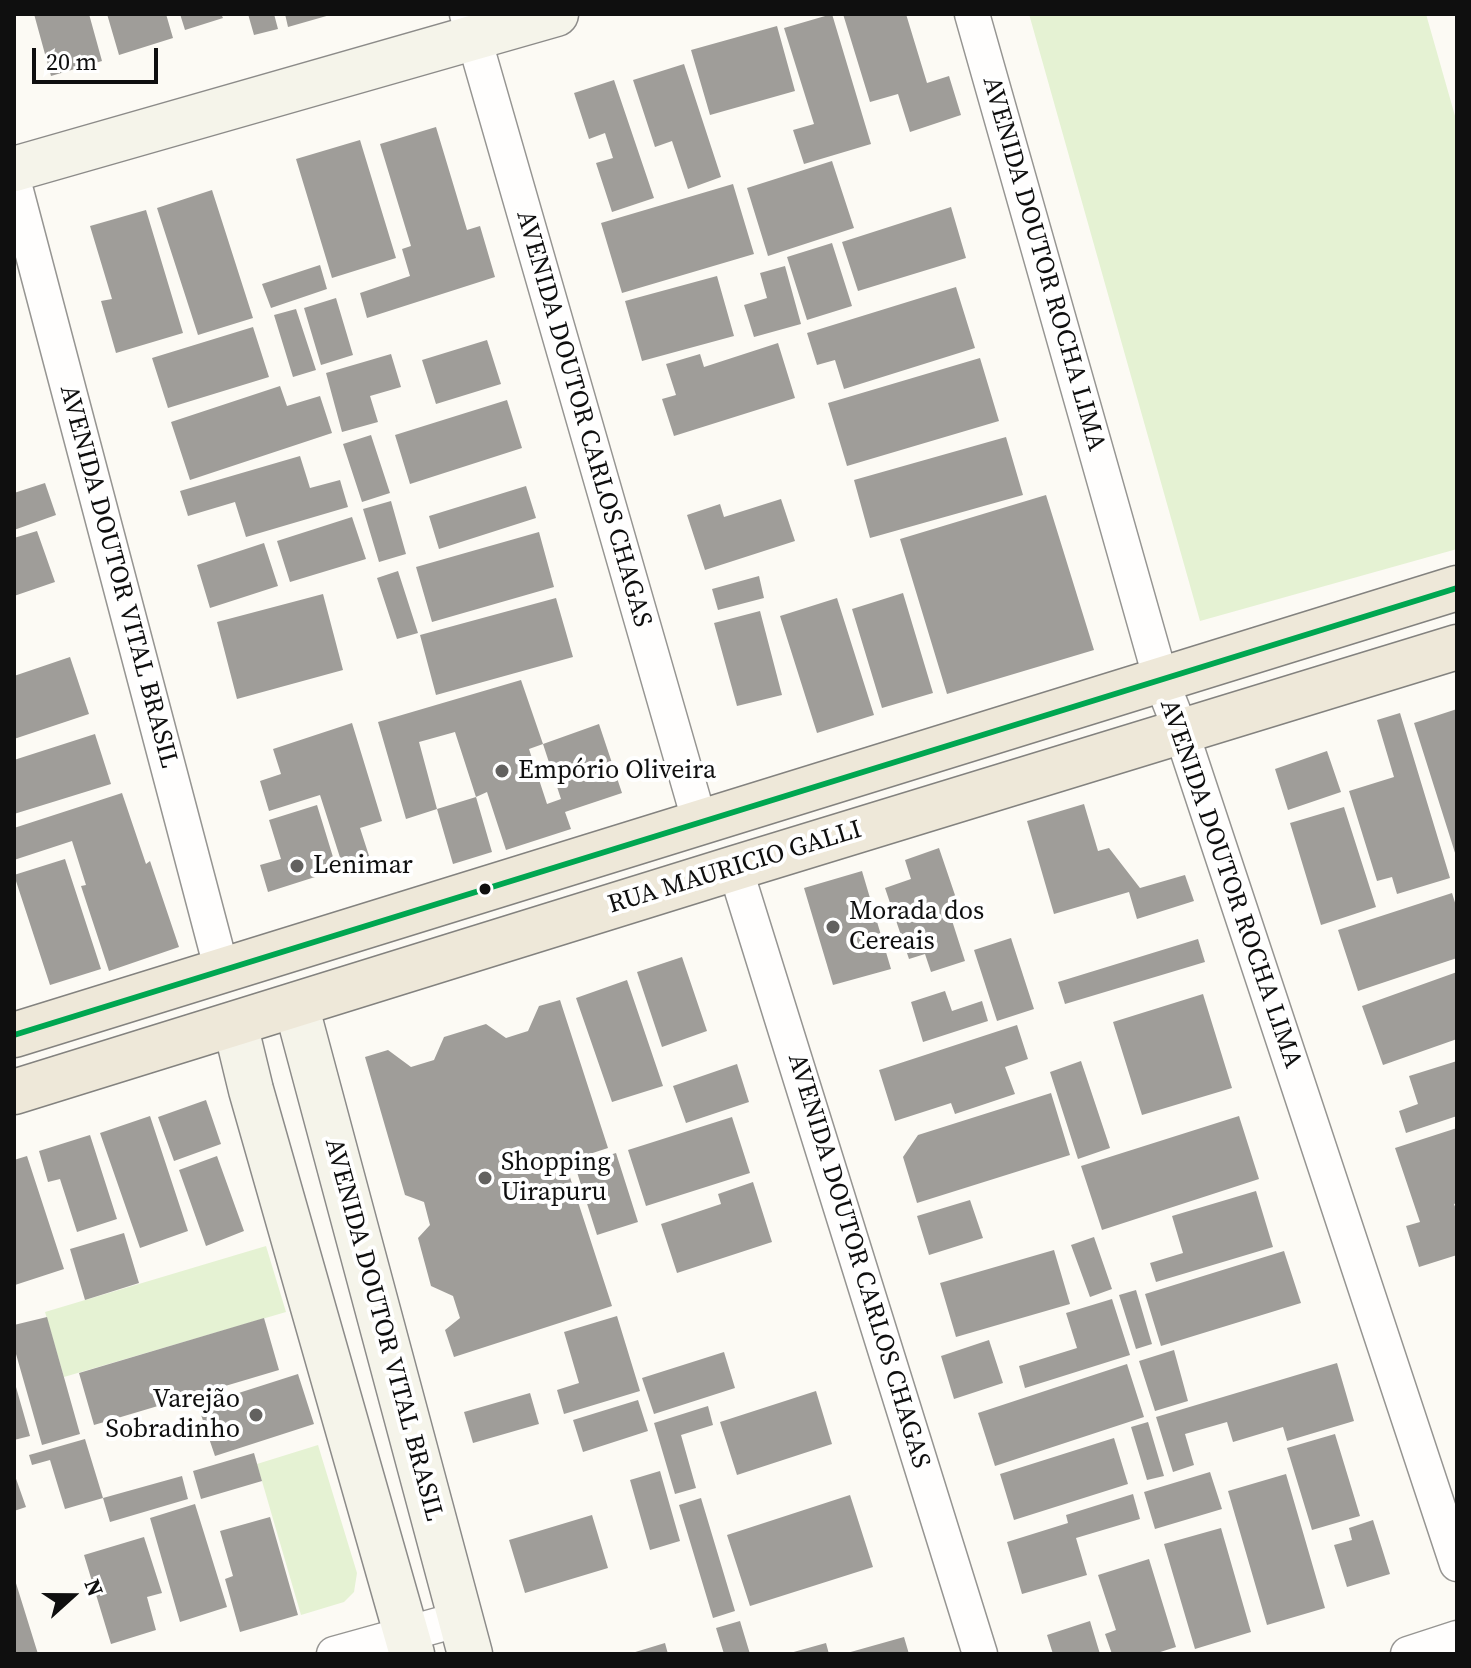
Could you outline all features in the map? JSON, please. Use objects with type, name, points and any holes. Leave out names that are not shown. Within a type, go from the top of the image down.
[{"type":"main road","name":"RUA MAURICIO GALLI","points":[[14,1035],[1457,588]]},
{"type":"main road","name":"RUA MAURICIO GALLI","points":[[14,1092],[1457,647]]},
{"type":"street","points":[[14,169],[470,26],[556,14]]},
{"type":"street","name":"AVENIDA DOUTOR ROCHA LIMA","points":[[972,14],[1161,680],[1181,731],[1457,1564]]},
{"type":"street","name":"AVENIDA DOUTOR CARLOS CHAGAS","points":[[470,26],[700,823]]},
{"type":"street","name":"AVENIDA DOUTOR VITAL BRASIL","points":[[14,183],[222,971]]},
{"type":"street","name":"AVENIDA DOUTOR CARLOS CHAGAS","points":[[735,868],[980,1654]]},
{"type":"street","name":"AVENIDA DOUTOR VITAL BRASIL","points":[[296,1005],[465,1636]]},
{"type":"street","points":[[235,1024],[251,1090],[409,1644]]},
{"type":"street","points":[[334,1654],[465,1636]]},
{"type":"street","points":[[1408,1654],[1457,1638]]},
{"type":"green space","points":[[1029,14],[1426,14],[1457,123],[1457,549],[1200,621]]},
{"type":"green space","points":[[266,1246],[286,1312],[64,1377],[45,1312]]},
{"type":"green space","points":[[318,1445],[357,1573],[354,1592],[344,1602],[301,1615],[257,1464]]},
{"type":"building","points":[[34,14],[89,14],[102,61],[51,76]]},
{"type":"building","points":[[107,14],[166,14],[173,38],[119,55]]},
{"type":"building","points":[[180,14],[221,14],[223,18],[185,30]]},
{"type":"building","points":[[248,14],[274,14],[278,29],[254,35]]},
{"type":"building","points":[[285,14],[330,14],[330,15],[288,27]]},
{"type":"building","points":[[832,14],[871,144],[804,164],[793,130],[814,124],[784,28]]},
{"type":"building","points":[[843,14],[906,14],[927,83],[949,76],[961,115],[910,132],[898,94],[870,102]]},
{"type":"building","points":[[777,26],[795,91],[710,115],[691,50]]},
{"type":"building","points":[[684,64],[721,177],[688,189],[672,141],[655,147],[633,80]]},
{"type":"building","points":[[614,80],[654,198],[612,212],[596,163],[613,158],[605,133],[589,139],[574,93]]},
{"type":"building","points":[[436,127],[467,230],[480,226],[495,277],[367,318],[360,293],[410,276],[402,249],[411,246],[380,144]]},
{"type":"building","points":[[360,140],[396,258],[332,278],[296,159]]},
{"type":"building","points":[[832,161],[854,228],[768,256],[747,188]]},
{"type":"building","points":[[733,184],[754,254],[622,293],[601,223]]},
{"type":"building","points":[[212,190],[253,318],[198,335],[157,208]]},
{"type":"building","points":[[951,207],[966,258],[858,291],[842,242]]},
{"type":"building","points":[[146,210],[183,333],[116,353],[101,301],[112,299],[90,226]]},
{"type":"building","points":[[832,243],[852,306],[807,320],[787,257]]},
{"type":"building","points":[[320,265],[327,289],[271,308],[262,284]]},
{"type":"building","points":[[785,266],[801,324],[754,337],[744,305],[767,298],[760,273]]},
{"type":"building","points":[[717,276],[734,336],[642,361],[625,301]]},
{"type":"building","points":[[956,287],[975,348],[844,389],[835,360],[817,365],[807,333]]},
{"type":"building","points":[[336,298],[353,355],[321,365],[304,308]]},
{"type":"building","points":[[296,309],[316,370],[293,377],[274,315]]},
{"type":"building","points":[[253,327],[269,377],[168,408],[152,358]]},
{"type":"building","points":[[487,340],[501,384],[436,404],[422,360]]},
{"type":"building","points":[[778,343],[795,398],[674,436],[662,399],[676,395],[666,364],[700,354],[704,367]]},
{"type":"building","points":[[391,354],[401,387],[370,396],[378,422],[342,432],[326,373]]},
{"type":"building","points":[[980,358],[999,421],[847,466],[828,403]]},
{"type":"building","points":[[280,386],[287,406],[320,396],[332,433],[190,480],[171,422]]},
{"type":"building","points":[[507,400],[522,448],[410,484],[395,435]]},
{"type":"building","points":[[371,435],[390,493],[362,502],[343,444]]},
{"type":"building","points":[[1006,437],[1023,495],[870,538],[854,480]]},
{"type":"building","points":[[300,456],[310,488],[340,480],[348,507],[246,537],[235,502],[188,516],[180,491]]},
{"type":"building","points":[[45,483],[56,515],[14,530],[14,493]]},
{"type":"building","points":[[526,486],[536,518],[439,549],[429,516]]},
{"type":"building","points":[[1046,495],[1094,650],[947,694],[900,539]]},
{"type":"building","points":[[781,499],[795,541],[705,570],[687,515],[720,504],[724,517]]},
{"type":"building","points":[[391,501],[406,554],[379,562],[363,509]]},
{"type":"building","points":[[352,517],[366,559],[290,582],[277,541]]},
{"type":"building","points":[[37,531],[55,582],[14,596],[14,538]]},
{"type":"building","points":[[539,532],[554,587],[432,622],[416,567]]},
{"type":"building","points":[[264,543],[278,586],[210,608],[197,565]]},
{"type":"building","points":[[398,571],[418,633],[397,639],[377,578]]},
{"type":"building","points":[[759,576],[764,598],[718,610],[712,589]]},
{"type":"building","points":[[903,593],[933,693],[882,708],[852,609]]},
{"type":"building","points":[[323,594],[343,670],[237,699],[217,622]]},
{"type":"building","points":[[556,598],[573,657],[436,695],[420,635]]},
{"type":"building","points":[[837,598],[874,715],[817,733],[780,616]]},
{"type":"building","points":[[760,611],[782,695],[737,706],[714,623]]},
{"type":"building","points":[[70,657],[89,714],[14,739],[14,676]]},
{"type":"building","points":[[521,680],[543,744],[599,724],[622,793],[565,812],[571,829],[506,850],[487,792],[476,797],[455,732],[419,742],[437,809],[406,819],[378,722]],"holes":[[[543,744],[561,799],[547,804],[529,749]]]},
{"type":"building","points":[[1457,709],[1457,856],[1456,856],[1414,723]]},
{"type":"building","points":[[1400,713],[1450,878],[1397,894],[1392,877],[1377,881],[1349,791],[1394,777],[1377,720]]},
{"type":"building","points":[[352,723],[382,821],[360,828],[372,865],[345,873],[320,795],[269,811],[260,781],[281,774],[273,749]]},
{"type":"building","points":[[95,734],[111,784],[14,814],[14,760]]},
{"type":"building","points":[[1327,751],[1341,792],[1288,810],[1275,769]]},
{"type":"building","points":[[122,793],[146,864],[150,861],[179,947],[109,971],[81,886],[86,885],[72,841],[14,860],[14,828]]},
{"type":"building","points":[[476,797],[492,852],[453,864],[437,809]]},
{"type":"building","points":[[1084,804],[1098,851],[1109,848],[1140,888],[1185,875],[1194,901],[1137,919],[1129,892],[1054,914],[1027,821]]},
{"type":"building","points":[[317,805],[337,870],[268,892],[260,865],[281,859],[269,820]]},
{"type":"building","points":[[1344,807],[1376,907],[1321,925],[1290,823]]},
{"type":"building","points":[[939,848],[957,901],[947,905],[965,961],[931,972],[925,954],[909,959],[885,888],[911,879],[905,860]]},
{"type":"building","points":[[65,859],[101,969],[50,985],[14,875]]},
{"type":"building","points":[[862,871],[891,969],[833,985],[804,888]]},
{"type":"building","points":[[1452,893],[1457,909],[1457,958],[1358,991],[1338,930]]},
{"type":"building","points":[[1011,938],[1034,1009],[997,1021],[974,950]]},
{"type":"building","points":[[1198,939],[1205,962],[1065,1004],[1058,982]]},
{"type":"building","points":[[682,957],[707,1031],[662,1047],[637,972]]},
{"type":"building","points":[[1457,972],[1457,1039],[1383,1065],[1362,1006]]},
{"type":"building","points":[[627,980],[663,1086],[612,1102],[576,998]]},
{"type":"building","points":[[945,991],[952,1011],[982,1001],[988,1021],[923,1042],[911,1002]]},
{"type":"building","points":[[1203,994],[1232,1088],[1142,1115],[1113,1022]]},
{"type":"building","name":"Shopping Uirapuru","points":[[560,1000],[608,1148],[565,1162],[612,1306],[454,1357],[445,1330],[460,1318],[453,1296],[431,1286],[418,1238],[430,1225],[424,1202],[405,1195],[365,1057],[388,1050],[411,1067],[434,1060],[444,1037],[486,1024],[506,1038],[528,1031],[539,1006]]},
{"type":"building","points":[[1017,1025],[1028,1059],[1005,1067],[1015,1094],[955,1114],[951,1103],[895,1121],[879,1070]]},
{"type":"building","points":[[1081,1061],[1110,1148],[1078,1159],[1050,1072]]},
{"type":"building","points":[[1457,1061],[1457,1116],[1406,1133],[1399,1111],[1418,1104],[1409,1076]]},
{"type":"building","points":[[737,1064],[749,1102],[686,1123],[673,1086]]},
{"type":"building","points":[[1051,1093],[1070,1155],[917,1203],[903,1157],[918,1135]]},
{"type":"building","points":[[206,1100],[221,1144],[174,1161],[158,1117]]},
{"type":"building","points":[[150,1116],[188,1231],[140,1248],[100,1133]]},
{"type":"building","points":[[1239,1116],[1259,1179],[1102,1230],[1081,1166]]},
{"type":"building","points":[[732,1117],[750,1173],[646,1206],[628,1150]]},
{"type":"building","points":[[1457,1128],[1457,1203],[1454,1204],[1457,1212],[1457,1255],[1419,1267],[1406,1226],[1420,1222],[1395,1148]]},
{"type":"building","points":[[90,1135],[117,1219],[77,1232],[60,1179],[48,1182],[39,1151]]},
{"type":"building","points":[[616,1153],[638,1222],[597,1235],[575,1166]]},
{"type":"building","points":[[27,1156],[64,1269],[15,1285],[14,1160]]},
{"type":"building","points":[[217,1156],[244,1231],[206,1246],[179,1170]]},
{"type":"building","points":[[753,1182],[772,1242],[677,1273],[661,1224],[721,1204],[718,1194]]},
{"type":"building","points":[[1256,1191],[1273,1247],[1156,1282],[1150,1263],[1183,1253],[1172,1216]]},
{"type":"building","points":[[970,1200],[983,1238],[929,1255],[917,1216]]},
{"type":"building","points":[[124,1233],[139,1283],[85,1300],[70,1249]]},
{"type":"building","points":[[1094,1237],[1112,1289],[1090,1297],[1071,1245]]},
{"type":"building","points":[[1054,1250],[1070,1304],[956,1337],[940,1283]]},
{"type":"building","points":[[1284,1251],[1301,1303],[1161,1346],[1145,1294]]},
{"type":"building","points":[[1136,1290],[1152,1344],[1136,1349],[1119,1295]]},
{"type":"building","points":[[1112,1299],[1130,1355],[1025,1388],[1019,1366],[1077,1348],[1066,1313]]},
{"type":"building","points":[[617,1316],[640,1391],[564,1414],[557,1390],[579,1383],[564,1332]]},
{"type":"building","points":[[47,1317],[80,1434],[42,1445],[14,1347],[14,1325]]},
{"type":"building","points":[[264,1318],[279,1370],[94,1425],[79,1373]]},
{"type":"building","points":[[989,1340],[1003,1383],[954,1399],[941,1356]]},
{"type":"building","points":[[1174,1350],[1188,1401],[1155,1411],[1139,1361]]},
{"type":"building","points":[[724,1352],[735,1388],[654,1414],[642,1378]]},
{"type":"building","points":[[1337,1363],[1354,1421],[1287,1441],[1283,1427],[1233,1442],[1227,1422],[1185,1434],[1194,1465],[1173,1472],[1156,1417]]},
{"type":"building","points":[[1127,1364],[1144,1417],[995,1466],[978,1413]]},
{"type":"building","name":"Varejão Sobradinho","points":[[298,1374],[314,1424],[215,1456],[198,1406]]},
{"type":"building","points":[[14,1380],[30,1436],[14,1440]]},
{"type":"building","points":[[816,1391],[832,1444],[737,1475],[720,1422]]},
{"type":"building","points":[[530,1393],[539,1424],[473,1443],[464,1412]]},
{"type":"building","points":[[638,1400],[648,1431],[583,1452],[573,1420]]},
{"type":"building","points":[[708,1406],[713,1425],[681,1435],[696,1488],[675,1494],[654,1423]]},
{"type":"building","points":[[1148,1422],[1164,1476],[1147,1480],[1131,1427]]},
{"type":"building","points":[[1335,1434],[1360,1516],[1312,1530],[1287,1448]]},
{"type":"building","points":[[1114,1438],[1128,1484],[1014,1520],[1000,1474]]},
{"type":"building","points":[[85,1439],[103,1498],[65,1509],[50,1460],[32,1465],[29,1455]]},
{"type":"building","points":[[254,1453],[262,1481],[201,1499],[193,1471]]},
{"type":"building","points":[[660,1471],[680,1541],[650,1550],[630,1480]]},
{"type":"building","points":[[1210,1472],[1222,1509],[1155,1529],[1144,1492]]},
{"type":"building","points":[[14,1473],[26,1507],[14,1511]]},
{"type":"building","points":[[1286,1474],[1325,1608],[1267,1625],[1228,1491]]},
{"type":"building","points":[[182,1476],[188,1499],[110,1522],[103,1498]]},
{"type":"building","points":[[1133,1494],[1140,1519],[1076,1538],[1087,1575],[1022,1594],[1007,1542],[1068,1523],[1066,1515]]},
{"type":"building","points":[[850,1495],[873,1567],[750,1606],[727,1535]]},
{"type":"building","points":[[701,1498],[735,1611],[713,1618],[679,1505]]},
{"type":"building","points":[[195,1504],[227,1607],[180,1622],[150,1518]]},
{"type":"building","points":[[592,1515],[608,1568],[525,1593],[509,1540]]},
{"type":"building","points":[[270,1517],[298,1615],[240,1632],[225,1579],[233,1576],[220,1531]]},
{"type":"building","points":[[1373,1520],[1390,1574],[1347,1587],[1334,1545],[1352,1540],[1349,1528]]},
{"type":"building","points":[[1221,1528],[1251,1632],[1195,1649],[1164,1544]]},
{"type":"building","points":[[144,1537],[162,1593],[147,1597],[156,1630],[111,1644],[84,1555]]},
{"type":"building","points":[[1149,1559],[1176,1647],[1154,1654],[1112,1654],[1105,1634],[1116,1630],[1098,1575]]},
{"type":"building","points":[[15,1580],[38,1654],[14,1654]]},
{"type":"building","points":[[740,1621],[750,1654],[724,1654],[716,1628]]},
{"type":"building","points":[[1090,1621],[1100,1654],[1053,1654],[1047,1635]]},
{"type":"building","points":[[904,1637],[909,1654],[847,1654],[847,1653]]},
{"type":"building","points":[[665,1643],[668,1654],[632,1654],[632,1653]]},
{"type":"building","points":[[826,1643],[829,1654],[790,1653]]},
{"type":"transit line","points":[[14,1035],[1457,588]]},
{"type":"place","name":"Empório Oliveira","points":[[502,771]]},
{"type":"place","name":"Lenimar","points":[[297,866]]},
{"type":"place","name":"Morada dos Cereais","points":[[833,927]]},
{"type":"place","name":"Shopping Uirapuru","points":[[485,1178]]},
{"type":"place","name":"Varejão Sobradinho","points":[[256,1415]]}]
